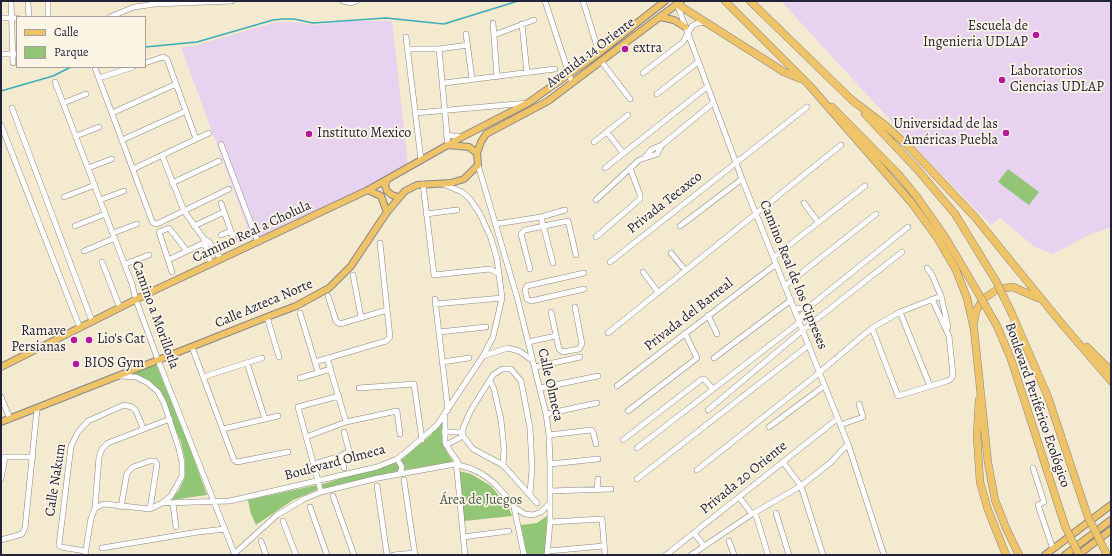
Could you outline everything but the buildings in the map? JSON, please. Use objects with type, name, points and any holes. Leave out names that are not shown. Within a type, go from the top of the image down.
[{"type":"highway","name":"Boulevard Periférico Ecológico","points":[[725,1],[884,160],[917,197],[946,237],[997,326],[1011,359],[1065,526],[1078,555]]},
{"type":"highway","name":"Boulevard Periférico Ecológico","points":[[750,1],[852,100],[942,198],[969,234],[996,281],[1012,314],[1048,397],[1088,517],[1107,555]]},
{"type":"highway","points":[[678,2],[704,22],[784,72],[806,82]]},
{"type":"highway","name":"Boulevard Periférico Ecológico","points":[[806,82],[899,188],[931,228],[951,260],[969,306],[974,329],[988,464],[995,500],[1019,555]]},
{"type":"highway","name":"Boulevard Periférico Ecológico","points":[[852,100],[886,126],[933,171],[974,216],[1062,324],[1111,381]]},
{"type":"highway","points":[[974,329],[975,315],[980,303],[990,293],[998,289],[1008,287],[1018,288],[1043,301]]},
{"type":"highway","points":[[1062,324],[1111,370]]},
{"type":"highway","points":[[980,390],[977,420],[980,482],[988,510],[1006,555]]},
{"type":"main road","name":"Avenida 14 Oriente","points":[[477,153],[482,138],[486,134],[548,101],[601,61],[624,38],[666,1]]},
{"type":"main road","name":"Avenida 14 Oriente","points":[[510,113],[570,75],[599,53],[660,17],[678,2]]},
{"type":"main road","points":[[660,17],[674,20],[685,27]]},
{"type":"main road","name":"Camino Real a Cholula","points":[[1,367],[92,321],[368,190],[462,136],[510,113]]},
{"type":"main road","points":[[448,145],[469,147],[477,153],[478,165]]},
{"type":"main road","name":"Calle Azteca Norte","points":[[1,422],[267,317],[315,296],[329,288],[351,266],[398,197],[410,187],[423,184],[443,184],[461,181],[478,165]]},
{"type":"main road","points":[[387,180],[385,186],[388,191],[392,195],[398,197]]},
{"type":"main road","points":[[368,190],[381,196],[387,212]]},
{"type":"main road","points":[[1045,555],[1111,505]]},
{"type":"main road","points":[[1065,555],[1111,520]]},
{"type":"main road","points":[[1078,555],[1111,530]]},
{"type":"main road","points":[[1107,555],[1111,551]]},
{"type":"street","points":[[12,1],[15,18],[15,54],[13,63]]},
{"type":"street","points":[[48,1],[48,16]]},
{"type":"street","points":[[112,16],[134,7],[155,4],[232,1]]},
{"type":"street","points":[[343,1],[351,3],[357,1]]},
{"type":"street","points":[[545,1],[572,83]]},
{"type":"street","points":[[583,1],[599,53]]},
{"type":"street","name":"Camino Real de los Cipreses","points":[[678,2],[685,27],[742,179],[848,444],[884,555]]},
{"type":"street","points":[[28,4],[29,16]]},
{"type":"street","points":[[1,18],[15,18]]},
{"type":"street","points":[[494,35],[534,20]]},
{"type":"street","points":[[643,72],[683,42],[692,26],[704,22]]},
{"type":"street","points":[[493,23],[497,77]]},
{"type":"street","points":[[522,24],[527,73]]},
{"type":"street","points":[[466,34],[472,79]]},
{"type":"street","points":[[406,37],[421,160]]},
{"type":"street","points":[[408,49],[440,49],[468,45]]},
{"type":"street","points":[[440,49],[448,145]]},
{"type":"street","points":[[1,54],[15,54]]},
{"type":"street","points":[[146,63],[166,58],[196,139]]},
{"type":"street","points":[[601,61],[630,99]]},
{"type":"street","points":[[657,94],[698,62]]},
{"type":"street","points":[[95,68],[152,221],[155,224],[230,189]]},
{"type":"street","points":[[99,78],[130,68]]},
{"type":"street","points":[[444,83],[555,69]]},
{"type":"street","name":"Camino a Morillotla","points":[[55,82],[125,264],[136,300],[158,360],[215,502],[234,554]]},
{"type":"street","points":[[112,113],[176,84]]},
{"type":"street","points":[[605,168],[707,87]]},
{"type":"street","points":[[64,103],[86,94]]},
{"type":"street","points":[[415,113],[528,103]]},
{"type":"street","points":[[596,200],[630,168],[645,157],[657,154],[662,146],[713,103]]},
{"type":"street","name":"Privada Tecaxco","points":[[610,262],[807,107]]},
{"type":"street","points":[[12,108],[92,321]]},
{"type":"street","points":[[122,140],[186,111]]},
{"type":"street","points":[[594,142],[628,115]]},
{"type":"street","points":[[1,125],[80,328]]},
{"type":"street","points":[[76,136],[99,127]]},
{"type":"street","points":[[606,132],[623,154]]},
{"type":"street","points":[[133,169],[209,133]]},
{"type":"street","points":[[446,135],[462,136]]},
{"type":"street","points":[[220,144],[258,242]]},
{"type":"street","points":[[608,333],[841,145]]},
{"type":"street","points":[[162,155],[184,211],[205,241],[212,246],[221,259]]},
{"type":"street","points":[[88,168],[112,159]]},
{"type":"street","points":[[172,183],[219,161]]},
{"type":"street","name":"Calle Olmeca","points":[[478,165],[517,296],[534,367],[541,388],[546,414],[549,434],[550,464],[550,522],[548,553]]},
{"type":"street","points":[[596,237],[640,199],[640,195],[630,168]]},
{"type":"street","points":[[680,226],[742,179]]},
{"type":"street","points":[[423,184],[434,275],[490,269],[500,274]]},
{"type":"street","name":"Boulevard Olmeca","points":[[162,504],[230,501],[377,467],[397,459],[422,440],[445,415],[483,356],[492,337],[502,298],[500,274],[491,238],[480,214],[470,199],[462,192],[443,184]]},
{"type":"street","points":[[64,197],[95,185]]},
{"type":"street","points":[[774,257],[865,186]]},
{"type":"street","points":[[100,200],[124,191]]},
{"type":"street","points":[[221,203],[234,240]]},
{"type":"street","points":[[804,203],[818,222]]},
{"type":"street","points":[[426,214],[457,210]]},
{"type":"street","points":[[496,224],[541,217],[566,210]]},
{"type":"street","points":[[194,226],[224,212]]},
{"type":"street","points":[[75,226],[105,214]]},
{"type":"street","points":[[785,286],[876,214]]},
{"type":"street","points":[[541,217],[553,263]]},
{"type":"street","points":[[530,269],[521,234],[525,230],[568,221],[576,255]]},
{"type":"street","points":[[84,251],[137,224]]},
{"type":"street","points":[[638,448],[799,321],[809,307],[908,227]]},
{"type":"street","points":[[172,272],[159,234],[161,231],[169,228],[186,251]]},
{"type":"street","points":[[221,235],[231,231]]},
{"type":"street","points":[[205,241],[211,264]]},
{"type":"street","points":[[168,260],[205,241]]},
{"type":"street","points":[[315,362],[389,339],[380,242]]},
{"type":"street","points":[[206,249],[212,246]]},
{"type":"street","points":[[708,410],[803,330],[902,252]]},
{"type":"street","points":[[671,253],[685,270]]},
{"type":"street","points":[[125,264],[149,255]]},
{"type":"street","points":[[102,262],[120,308]]},
{"type":"street","name":"Privada del Barreal","points":[[617,386],[776,264]]},
{"type":"street","points":[[872,328],[898,396],[951,379],[953,375],[949,336],[941,296],[932,275],[927,268]]},
{"type":"street","points":[[643,272],[658,292]]},
{"type":"street","points":[[584,273],[527,286],[525,290],[527,299],[531,301],[584,289]]},
{"type":"street","points":[[353,275],[361,318]]},
{"type":"street","points":[[517,296],[526,294]]},
{"type":"street","points":[[328,296],[338,323],[387,310]]},
{"type":"street","points":[[697,470],[814,377],[818,372],[872,328],[900,312],[941,296]]},
{"type":"street","points":[[448,410],[435,302],[502,298]]},
{"type":"street","points":[[932,299],[949,336]]},
{"type":"street","points":[[714,358],[791,300]]},
{"type":"street","points":[[551,312],[561,351],[582,347],[574,307]]},
{"type":"street","points":[[795,309],[809,307]]},
{"type":"street","points":[[900,312],[930,386]]},
{"type":"street","points":[[300,313],[318,372]]},
{"type":"street","points":[[708,315],[717,334]]},
{"type":"street","points":[[267,317],[279,356]]},
{"type":"street","points":[[439,332],[486,327]]},
{"type":"street","points":[[628,411],[697,358],[685,333]]},
{"type":"street","points":[[528,342],[556,336]]},
{"type":"street","points":[[637,479],[809,345]]},
{"type":"street","points":[[192,346],[234,460],[237,462],[288,452]]},
{"type":"street","points":[[483,356],[508,348],[519,351],[533,361]]},
{"type":"street","points":[[534,367],[580,357]]},
{"type":"street","points":[[203,377],[262,358]]},
{"type":"street","points":[[327,358],[346,422]]},
{"type":"street","points":[[442,362],[469,358]]},
{"type":"street","points":[[247,363],[265,419]]},
{"type":"street","points":[[446,445],[463,434],[471,410],[497,371],[505,368],[511,369],[516,373],[521,381],[530,428],[532,468],[530,494]]},
{"type":"street","points":[[300,378],[331,369]]},
{"type":"street","points":[[95,508],[104,504],[150,509],[162,504],[171,496],[182,476],[182,462],[170,419],[160,396],[151,385],[131,375],[116,376]]},
{"type":"street","points":[[541,388],[598,376]]},
{"type":"street","points":[[623,440],[702,379],[704,379],[713,389]]},
{"type":"street","points":[[490,381],[494,389],[501,420],[504,449],[503,465]]},
{"type":"street","points":[[359,388],[414,384],[422,440]]},
{"type":"street","points":[[770,427],[824,386]]},
{"type":"street","points":[[321,492],[298,407],[339,396]]},
{"type":"street","points":[[1,397],[10,419]]},
{"type":"street","points":[[546,414],[597,403]]},
{"type":"street","points":[[840,425],[863,416],[859,404]]},
{"type":"street","name":"Calle Nakum","points":[[85,553],[59,546],[71,446],[78,432],[88,421],[124,405],[132,407],[136,411],[143,428]]},
{"type":"street","points":[[1,540],[22,534],[25,528],[37,409]]},
{"type":"street","points":[[306,436],[346,422],[397,410],[400,434]]},
{"type":"street","points":[[445,415],[444,432],[446,445],[455,462],[466,555]]},
{"type":"street","points":[[223,429],[278,416]]},
{"type":"street","points":[[85,553],[91,518],[95,508],[99,457],[102,449],[108,443],[143,428],[170,419]]},
{"type":"street","name":"Privada 20 Oriente","points":[[666,555],[837,419]]},
{"type":"street","points":[[549,434],[591,430],[593,432],[596,444]]},
{"type":"street","points":[[314,464],[341,456],[349,451],[344,432]]},
{"type":"street","points":[[444,432],[463,434]]},
{"type":"street","points":[[463,434],[473,449],[503,465],[537,503]]},
{"type":"street","points":[[690,555],[753,513],[801,486],[830,463],[848,444]]},
{"type":"street","points":[[341,456],[344,468]]},
{"type":"street","points":[[1,479],[3,457],[33,457]]},
{"type":"street","points":[[397,459],[401,464],[400,474]]},
{"type":"street","points":[[550,464],[598,459]]},
{"type":"street","points":[[121,507],[127,473],[133,468],[150,461],[155,461],[157,464],[150,509]]},
{"type":"street","points":[[234,554],[291,505],[321,492],[378,478],[455,462],[472,469],[493,482],[514,507],[524,514],[533,515],[541,512],[550,503]]},
{"type":"street","points":[[783,462],[801,486],[823,555]]},
{"type":"street","points":[[377,467],[378,478]]},
{"type":"street","points":[[1033,468],[1044,502],[1038,505],[1053,549]]},
{"type":"street","points":[[597,490],[598,479]]},
{"type":"street","points":[[394,555],[414,554],[404,480]]},
{"type":"street","points":[[377,486],[387,555]]},
{"type":"street","points":[[550,491],[611,489]]},
{"type":"street","points":[[333,496],[354,555]]},
{"type":"street","points":[[739,497],[753,513],[768,555]]},
{"type":"street","points":[[173,504],[176,527]]},
{"type":"street","points":[[310,507],[327,555]]},
{"type":"street","points":[[514,507],[524,555]]},
{"type":"street","points":[[776,513],[789,555]]},
{"type":"street","points":[[550,522],[602,519],[605,555]]},
{"type":"street","points":[[283,521],[296,555]]},
{"type":"street","points":[[102,548],[225,529]]},
{"type":"street","points":[[463,537],[509,531]]},
{"type":"street","points":[[694,533],[704,546]]},
{"type":"street","points":[[261,542],[266,555]]},
{"type":"street","points":[[730,542],[734,555]]},
{"type":"street","points":[[548,553],[604,546]]},
{"type":"shaded area","name":"Universidad de las Américas Puebla","points":[[781,1],[1111,1],[1111,227],[1091,234],[1053,254],[1035,247],[1000,218],[991,225],[916,148]]},
{"type":"shaded area","name":"Instituto Mexico","points":[[350,21],[392,21],[408,165],[366,188],[253,243],[181,47],[194,46],[276,22],[293,22],[313,25]]},
{"type":"green space","points":[[1008,169],[1039,192],[1029,205],[998,182]]},
{"type":"green space","points":[[156,364],[187,440],[207,495],[171,500],[179,490],[185,477],[185,460],[181,442],[158,390],[151,382],[131,374]]},
{"type":"green space","points":[[440,423],[442,423],[443,445],[453,462],[404,470],[401,460],[431,435]]},
{"type":"green space","points":[[396,461],[400,467],[398,471],[322,489],[320,485]]},
{"type":"green space","name":"Área de Juegos","points":[[459,471],[471,474],[491,486],[509,508],[512,516],[464,521]]},
{"type":"green space","points":[[317,485],[319,489],[293,500],[256,525],[251,514],[248,500]]},
{"type":"green space","points":[[547,516],[546,555],[527,555],[521,525],[537,523]]},
{"type":"waterway","points":[[146,47],[197,42],[273,20],[282,19],[294,19],[313,23],[386,18],[444,24],[518,1]]},
{"type":"waterway","points":[[1,91],[53,76],[69,68]]},
{"type":"place","name":"Escuela de Ingenieria UDLAP","points":[[1036,35]]},
{"type":"place","name":"extra","points":[[625,49]]},
{"type":"place","name":"Laboratorios Ciencias UDLAP","points":[[1002,80]]},
{"type":"place","name":"Universidad de las Américas Puebla","points":[[1006,133]]},
{"type":"place","name":"Instituto Mexico","points":[[309,134]]},
{"type":"place","name":"Ramave Persianas","points":[[74,340]]},
{"type":"place","name":"Lio's Cat","points":[[89,340]]},
{"type":"place","name":"BIOS Gym","points":[[76,364]]}]
